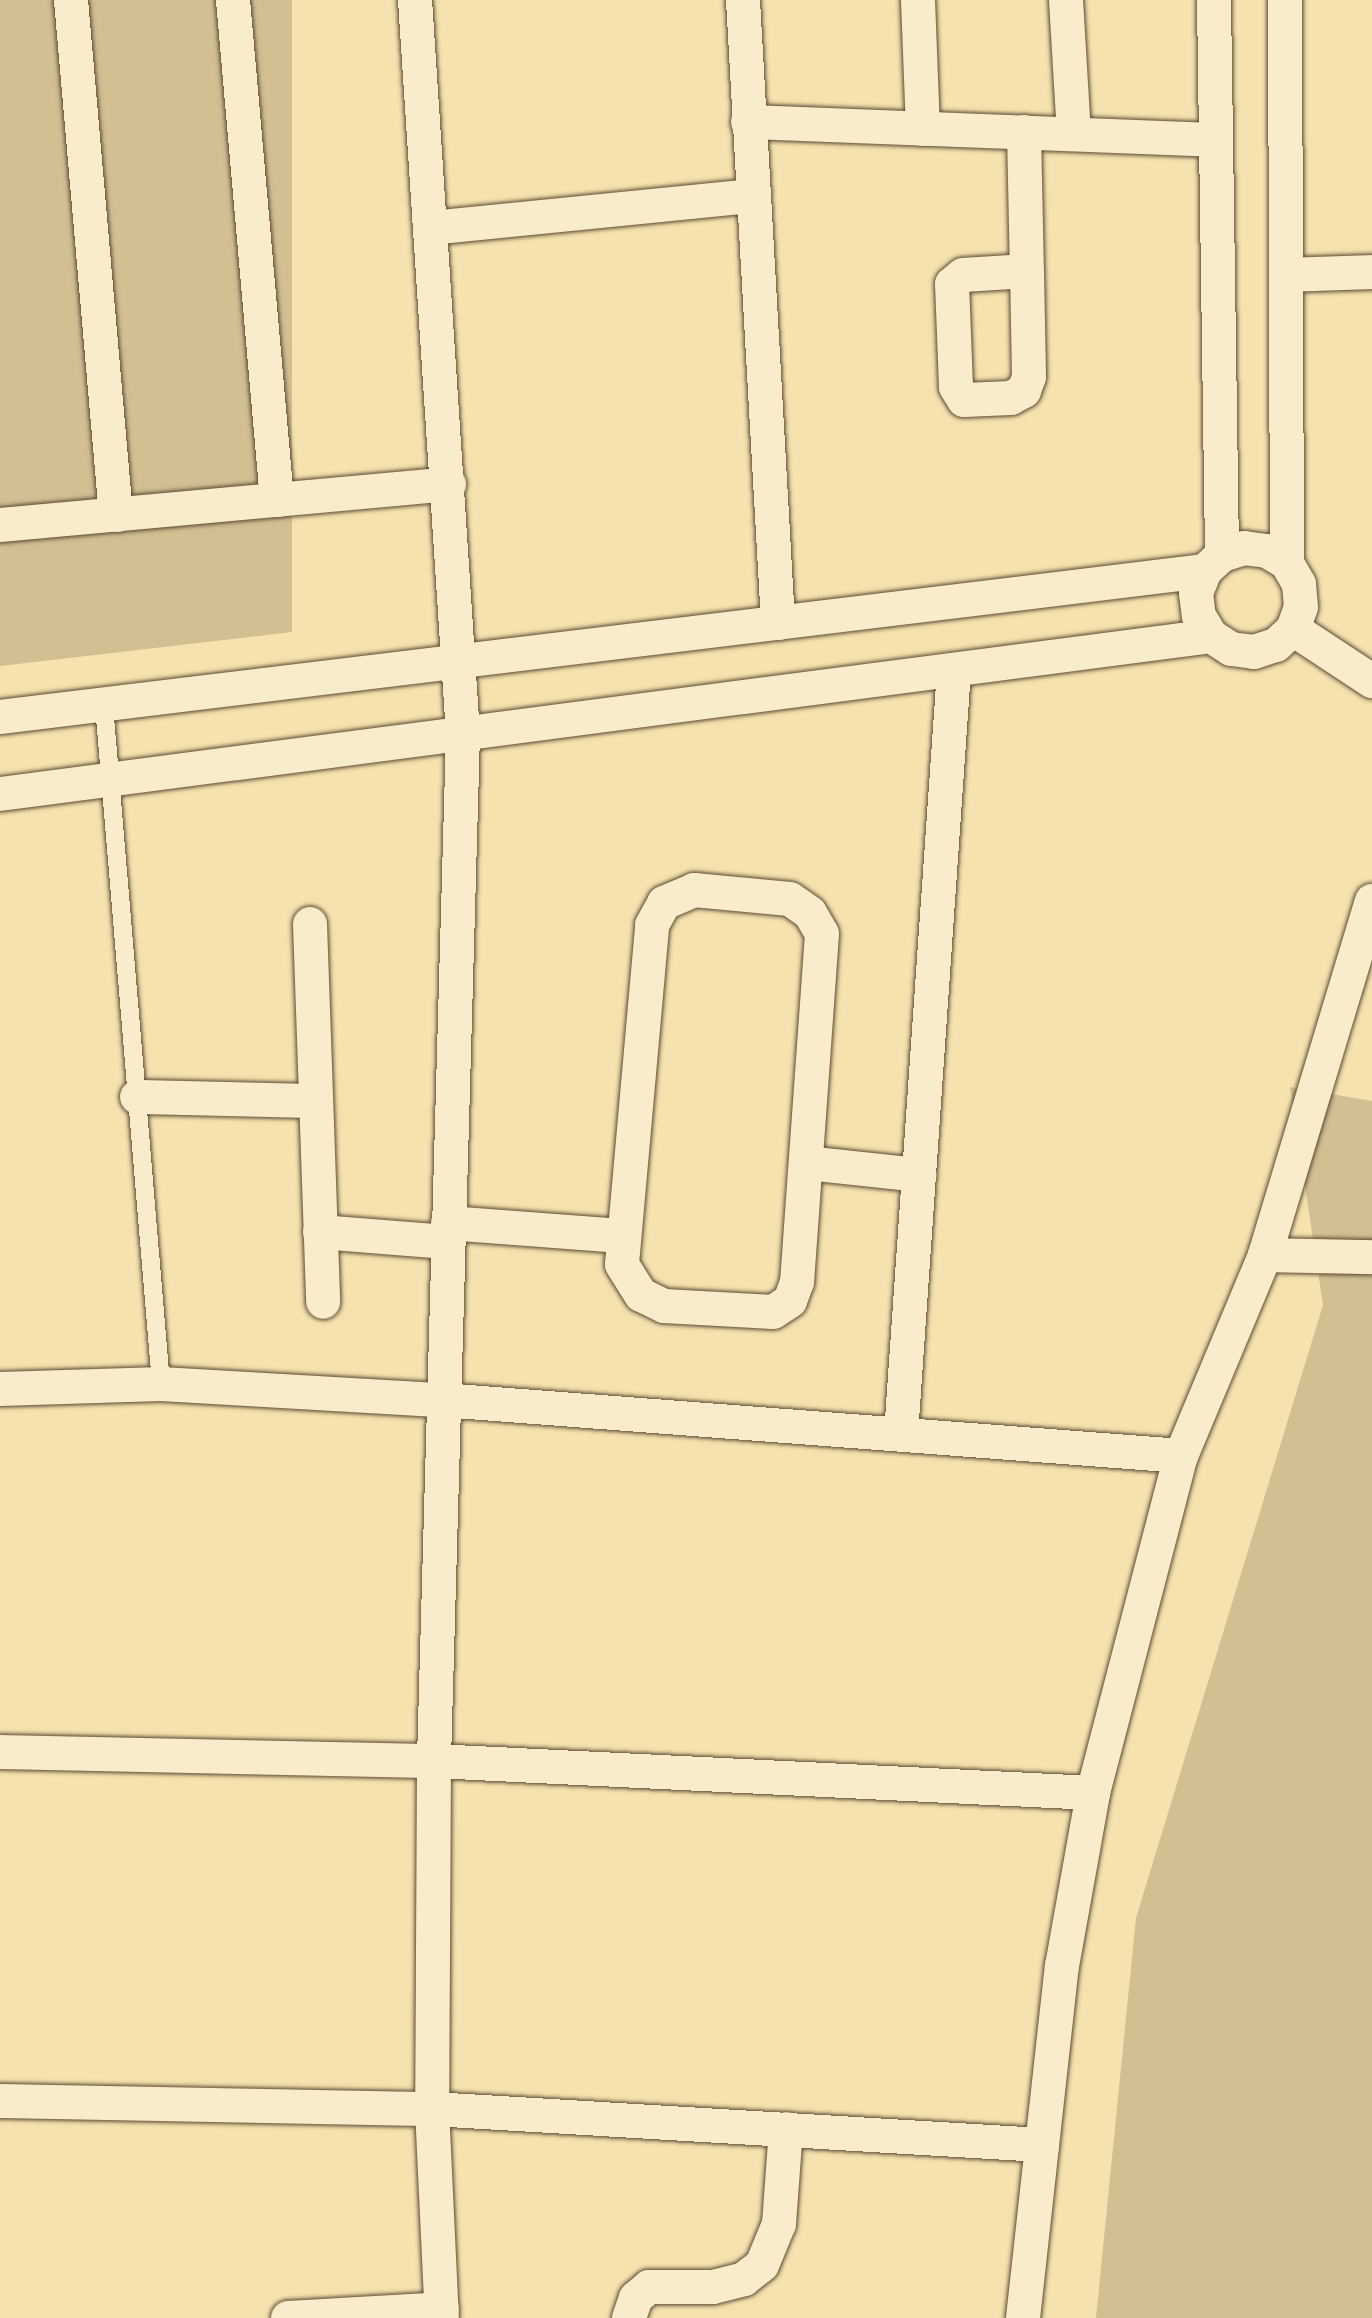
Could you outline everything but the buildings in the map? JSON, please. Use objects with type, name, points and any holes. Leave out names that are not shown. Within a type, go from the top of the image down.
[{"type":"street","points":[[71,0],[116,515]]},
{"type":"street","points":[[233,0],[277,500]]},
{"type":"street","points":[[288,2318],[442,2313],[432,2109],[434,1761],[463,734],[462,661],[415,0]]},
{"type":"street","points":[[743,0],[778,623]]},
{"type":"street","points":[[918,0],[923,129]]},
{"type":"street","points":[[1066,0],[1074,134]]},
{"type":"street","points":[[0,717],[778,623],[1213,563],[1244,548],[1267,551],[1287,563],[1299,584],[1301,607],[1293,629],[1276,645],[1254,652],[1231,649],[1211,636],[1199,616],[1196,593],[1213,563],[1214,0]]},
{"type":"street","points":[[1285,0],[1287,563]]},
{"type":"street","points":[[748,122],[1216,140]]},
{"type":"street","points":[[1024,132],[1027,271]]},
{"type":"street","points":[[431,228],[753,196]]},
{"type":"street","points":[[1286,275],[1372,272]]},
{"type":"street","points":[[0,525],[449,484]]},
{"type":"street","points":[[1293,629],[1372,681]]},
{"type":"street","points":[[0,794],[1211,636]]},
{"type":"street","points":[[901,1434],[954,670]]},
{"type":"street","points":[[683,892],[790,899],[818,923],[824,947],[806,1163],[797,1282],[790,1301],[773,1312],[652,1301],[626,1275],[622,1236],[652,925],[664,903],[683,892]]},
{"type":"street","points":[[1023,2318],[1062,1966],[1093,1793],[1181,1456],[1265,1255],[1372,901]]},
{"type":"street","points":[[310,924],[323,1302]]},
{"type":"street","points":[[137,1097],[316,1101]]},
{"type":"street","points":[[806,1163],[919,1175]]},
{"type":"street","points":[[320,1232],[622,1236]]},
{"type":"street","points":[[1265,1255],[1372,1257]]},
{"type":"street","points":[[0,1389],[161,1384],[442,1400],[1181,1456]]},
{"type":"street","points":[[0,1752],[434,1761],[1093,1793]]},
{"type":"street","points":[[0,2101],[432,2109],[1042,2145]]},
{"type":"street","points":[[629,2318],[636,2298],[649,2287],[713,2287],[744,2279],[762,2265],[779,2224],[786,2129]]},
{"type":"lane","points":[[104,705],[161,1384]]},
{"type":"shaded area","points":[[0,0],[292,0],[292,632],[0,666]]},
{"type":"shaded area","points":[[1290,1087],[1372,1101],[1372,2318],[1096,2318],[1136,1918],[1323,1305]]}]
